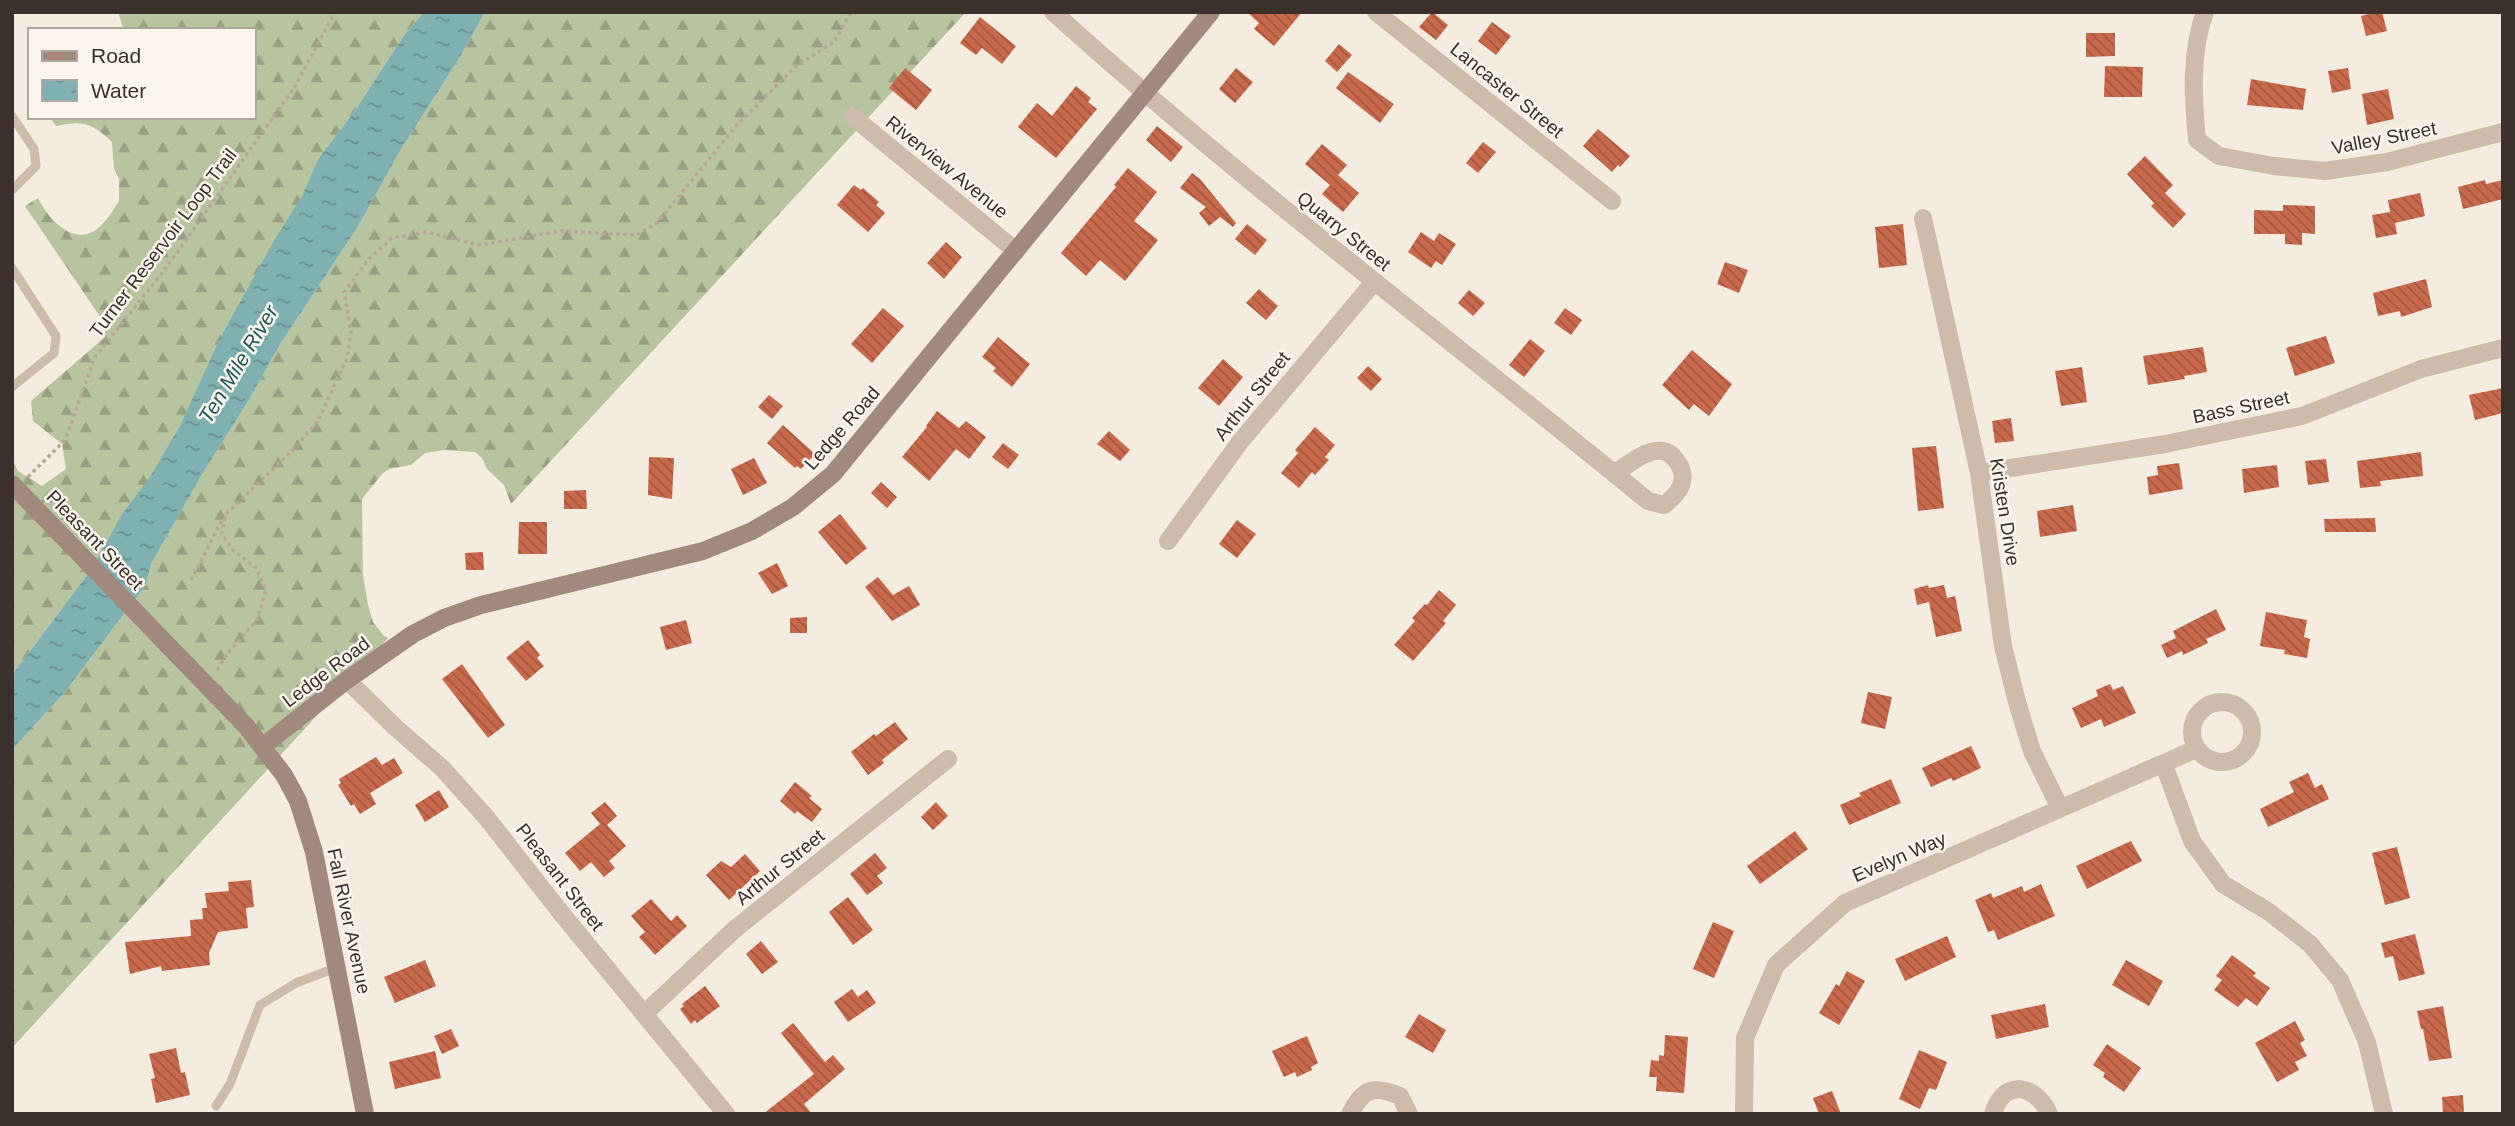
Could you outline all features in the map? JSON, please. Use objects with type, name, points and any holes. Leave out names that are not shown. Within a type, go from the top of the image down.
[{"type":"street","name":"Quarry Street","points":[[1053,12],[1144,94],[1614,474]]},
{"type":"street","name":"Ledge Road","points":[[263,746],[346,680],[413,634],[444,618],[481,605],[703,551],[752,531],[793,507],[833,474],[1211,12]]},
{"type":"street","name":"Lancaster Street","points":[[1376,12],[1612,201]]},
{"type":"street","name":"Valley Street","points":[[2205,12],[2200,27],[2193,93],[2197,140],[2219,156],[2274,166],[2325,171],[2387,162],[2503,132]]},
{"type":"street","name":"Riverview Avenue","points":[[852,116],[1016,251]]},
{"type":"street","name":"Kristen Drive","points":[[1923,218],[1979,473],[2003,646],[2032,751],[2060,808]]},
{"type":"street","name":"Arthur Street","points":[[1168,541],[1240,442],[1374,282]]},
{"type":"street","name":"Bass Street","points":[[1979,473],[2165,444],[2302,416],[2421,369],[2503,348]]},
{"type":"street","name":"Pleasant Street","points":[[14,486],[263,746]]},
{"type":"street","name":"Pleasant Street","points":[[346,680],[442,768],[486,817],[726,1114]]},
{"type":"street","name":"Fall River Avenue","points":[[263,746],[284,775],[298,801],[314,852],[365,1114]]},
{"type":"street","name":"Evelyn Way","points":[[1744,1114],[1745,1038],[1776,965],[1845,903],[2196,749]]},
{"type":"street","name":"Arthur Street","points":[[644,1014],[735,929],[948,759]]},
{"type":"street","points":[[2164,765],[2192,841],[2223,884],[2269,912],[2310,944],[2340,980],[2367,1042],[2385,1114]]},
{"type":"street","points":[[1993,1114],[1999,1098],[2012,1089],[2027,1090],[2040,1098],[2049,1114]]},
{"type":"street","points":[[1350,1114],[1358,1098],[1371,1090],[1386,1090],[1400,1096],[1409,1114]]},
{"type":"lane","points":[[12,116],[34,149],[36,166],[12,190]]},
{"type":"lane","points":[[12,268],[56,336],[54,353],[12,387]]},
{"type":"lane","points":[[216,1106],[230,1084],[260,1005],[296,983],[338,967]]},
{"type":"path","name":"Turner Reservoir Loop Trail","points":[[14,486],[65,440],[95,357],[166,268],[294,88],[335,12]]},
{"type":"path","points":[[191,580],[226,514],[294,449],[318,421],[347,358],[351,333],[344,292],[369,259],[392,239],[426,232],[479,245],[561,231],[636,235],[657,223],[736,126],[796,66],[834,42],[851,12]]},
{"type":"path","points":[[207,687],[228,654],[257,620],[266,590],[256,568],[233,550],[222,534],[226,514]]},
{"type":"green space","points":[[118,12],[424,12],[405,34],[354,112],[318,159],[301,198],[165,454],[93,567],[12,675],[12,458],[18,471],[42,486],[66,469],[62,444],[33,421],[31,401],[105,337],[105,324],[25,206],[38,198],[47,213],[61,227],[69,232],[85,234],[101,225],[119,201],[119,179],[114,169],[112,142],[93,127],[80,123],[56,126],[51,119],[256,119],[256,28],[123,28]]},
{"type":"green space","points":[[485,12],[966,12],[511,504],[504,485],[487,469],[482,458],[475,452],[444,450],[425,453],[411,465],[389,469],[382,474],[362,499],[363,575],[373,622],[388,638],[12,1048],[12,750],[65,692],[146,585],[151,564],[204,471],[279,346],[357,228],[400,151],[460,57]]},
{"type":"water","name":"Ten Mile River","points":[[424,12],[485,12],[460,57],[400,151],[357,228],[279,346],[204,471],[151,564],[146,585],[65,692],[12,750],[12,675],[93,567],[121,516],[150,477],[180,426],[220,338],[301,198],[318,159],[354,112],[405,34]]},
{"type":"building","points":[[1247,12],[1302,12],[1274,46],[1254,29],[1259,23]]},
{"type":"building","points":[[1432,12],[1448,25],[1436,40],[1419,27]]},
{"type":"building","points":[[2382,12],[2387,31],[2366,36],[2361,16]]},
{"type":"building","points":[[980,17],[1016,46],[1002,64],[982,48],[976,55],[960,43]]},
{"type":"building","points":[[1492,22],[1511,36],[1496,55],[1478,41]]},
{"type":"building","points":[[2086,33],[2115,33],[2115,56],[2086,57]]},
{"type":"building","points":[[1339,44],[1352,55],[1337,72],[1325,61]]},
{"type":"building","points":[[2105,66],[2143,67],[2142,97],[2104,97]]},
{"type":"building","points":[[905,68],[932,90],[916,110],[889,88]]},
{"type":"building","points":[[1236,68],[1253,82],[1235,103],[1219,89]]},
{"type":"building","points":[[2348,68],[2351,89],[2332,93],[2328,71]]},
{"type":"building","points":[[1348,72],[1394,104],[1380,123],[1336,88]]},
{"type":"building","points":[[2251,79],[2306,89],[2303,110],[2247,105]]},
{"type":"building","points":[[1076,86],[1091,98],[1088,102],[1097,109],[1056,158],[1018,127],[1037,103],[1052,116]]},
{"type":"building","points":[[2388,89],[2394,119],[2367,125],[2362,94]]},
{"type":"building","points":[[1157,126],[1183,147],[1171,162],[1146,140]]},
{"type":"building","points":[[1598,129],[1630,156],[1612,172],[1583,146]]},
{"type":"building","points":[[1483,142],[1496,152],[1478,173],[1466,163]]},
{"type":"building","points":[[1322,144],[1347,165],[1338,175],[1359,193],[1343,212],[1322,194],[1330,185],[1305,164]]},
{"type":"building","points":[[2145,156],[2173,185],[2165,193],[2186,214],[2173,228],[2151,206],[2154,203],[2127,174]]},
{"type":"building","points":[[1128,168],[1157,192],[1134,221],[1158,240],[1125,281],[1100,260],[1086,276],[1061,253],[1116,187],[1114,185]]},
{"type":"building","points":[[1192,173],[1236,223],[1233,227],[1220,217],[1209,226],[1199,213],[1206,207],[1180,188]]},
{"type":"building","points":[[2485,180],[2486,184],[2503,180],[2503,199],[2463,209],[2458,187]]},
{"type":"building","points":[[854,185],[861,190],[863,188],[879,202],[876,205],[885,213],[868,232],[837,205]]},
{"type":"building","points":[[2420,193],[2425,216],[2395,223],[2397,234],[2376,238],[2372,215],[2390,212],[2388,200]]},
{"type":"building","points":[[2283,205],[2315,206],[2315,234],[2302,233],[2302,245],[2285,244],[2285,234],[2254,234],[2254,210],[2283,211]]},
{"type":"building","points":[[1247,224],[1267,240],[1255,255],[1235,239]]},
{"type":"building","points":[[1903,224],[1907,265],[1879,268],[1875,227]]},
{"type":"building","points":[[1421,232],[1434,241],[1439,233],[1456,244],[1442,265],[1436,261],[1431,268],[1408,252]]},
{"type":"building","points":[[946,242],[962,257],[944,279],[927,263]]},
{"type":"building","points":[[1725,262],[1748,270],[1739,293],[1717,284]]},
{"type":"building","points":[[2426,279],[2432,307],[2401,317],[2400,311],[2378,316],[2373,293]]},
{"type":"building","points":[[1259,289],[1278,306],[1266,320],[1246,303]]},
{"type":"building","points":[[1469,290],[1485,303],[1473,316],[1458,303]]},
{"type":"building","points":[[883,308],[904,326],[872,363],[851,344]]},
{"type":"building","points":[[1565,308],[1582,320],[1571,335],[1554,323]]},
{"type":"building","points":[[2326,336],[2335,363],[2295,376],[2286,348]]},
{"type":"building","points":[[998,337],[1030,364],[1012,387],[993,371],[996,368],[982,357]]},
{"type":"building","points":[[1530,339],[1545,351],[1524,377],[1509,365]]},
{"type":"building","points":[[2203,347],[2207,372],[2184,376],[2185,379],[2148,385],[2143,356]]},
{"type":"building","points":[[1692,350],[1732,384],[1709,416],[1694,404],[1689,410],[1662,385]]},
{"type":"building","points":[[1223,359],[1243,377],[1219,406],[1198,388]]},
{"type":"building","points":[[1368,366],[1382,379],[1371,391],[1357,378]]},
{"type":"building","points":[[2082,367],[2087,402],[2061,406],[2055,371]]},
{"type":"building","points":[[2503,388],[2503,413],[2475,420],[2469,395]]},
{"type":"building","points":[[769,395],[783,406],[772,419],[758,407]]},
{"type":"building","points":[[937,411],[959,428],[966,421],[986,437],[969,459],[956,449],[929,481],[902,457]]},
{"type":"building","points":[[2011,418],[2014,441],[1995,443],[1992,421]]},
{"type":"building","points":[[783,425],[815,454],[801,469],[797,466],[795,468],[767,443]]},
{"type":"building","points":[[1315,427],[1335,445],[1325,457],[1329,460],[1315,475],[1312,472],[1299,488],[1281,473],[1298,453],[1295,450]]},
{"type":"building","points":[[1109,431],[1130,450],[1120,461],[1097,444]]},
{"type":"building","points":[[1003,443],[1019,455],[1008,469],[992,457]]},
{"type":"building","points":[[1936,446],[1944,508],[1918,511],[1912,448]]},
{"type":"building","points":[[2421,452],[2423,476],[2380,481],[2381,486],[2360,488],[2357,461]]},
{"type":"building","points":[[649,457],[674,458],[672,499],[648,495]]},
{"type":"building","points":[[754,458],[767,483],[743,495],[731,469]]},
{"type":"building","points":[[2326,459],[2329,482],[2308,485],[2305,461]]},
{"type":"building","points":[[2179,463],[2183,489],[2149,495],[2147,477],[2158,475],[2157,466]]},
{"type":"building","points":[[2277,465],[2279,487],[2244,493],[2242,469]]},
{"type":"building","points":[[881,482],[897,497],[887,508],[871,493]]},
{"type":"building","points":[[586,490],[587,509],[564,509],[564,491]]},
{"type":"building","points":[[2073,505],[2077,531],[2040,537],[2037,511]]},
{"type":"building","points":[[840,514],[867,548],[846,565],[818,532]]},
{"type":"building","points":[[2375,518],[2376,532],[2325,532],[2324,519]]},
{"type":"building","points":[[1237,520],[1256,534],[1237,558],[1219,544]]},
{"type":"building","points":[[519,522],[547,522],[547,554],[518,554]]},
{"type":"building","points":[[483,552],[484,570],[466,570],[465,553]]},
{"type":"building","points":[[777,563],[788,586],[772,594],[758,573]]},
{"type":"building","points":[[878,577],[893,595],[909,586],[920,605],[892,621],[865,587]]},
{"type":"building","points":[[1928,585],[1929,588],[1944,585],[1947,598],[1955,596],[1962,631],[1936,637],[1929,602],[1917,605],[1914,589]]},
{"type":"building","points":[[1439,590],[1456,605],[1443,621],[1446,623],[1413,661],[1394,645],[1415,621],[1412,618]]},
{"type":"building","points":[[2216,609],[2226,630],[2206,639],[2208,643],[2183,655],[2182,651],[2167,658],[2161,645],[2176,638],[2173,631]]},
{"type":"building","points":[[2266,612],[2307,620],[2304,637],[2310,639],[2307,658],[2284,654],[2285,650],[2260,646]]},
{"type":"building","points":[[807,617],[807,633],[790,633],[790,618]]},
{"type":"building","points":[[686,620],[692,643],[666,650],[660,627]]},
{"type":"building","points":[[528,640],[540,655],[537,658],[544,666],[526,681],[506,658]]},
{"type":"building","points":[[462,664],[505,725],[488,738],[442,679]]},
{"type":"building","points":[[2110,684],[2113,690],[2123,686],[2136,713],[2104,727],[2101,719],[2081,728],[2072,708],[2098,696],[2096,690]]},
{"type":"building","points":[[1868,692],[1892,697],[1885,729],[1861,723]]},
{"type":"building","points":[[895,722],[908,739],[868,775],[851,752]]},
{"type":"building","points":[[1971,746],[1981,768],[1953,781],[1951,778],[1931,787],[1922,768]]},
{"type":"building","points":[[376,757],[382,765],[394,758],[403,773],[370,793],[376,804],[360,814],[354,804],[351,806],[338,785],[341,783],[339,779]]},
{"type":"building","points":[[2308,773],[2315,788],[2322,784],[2329,799],[2268,827],[2260,809],[2294,792],[2289,782]]},
{"type":"building","points":[[1891,779],[1901,803],[1849,825],[1840,805]]},
{"type":"building","points":[[795,782],[812,796],[809,798],[822,809],[812,822],[797,811],[795,814],[780,801]]},
{"type":"building","points":[[439,790],[449,807],[425,822],[415,805]]},
{"type":"building","points":[[605,802],[617,816],[607,825],[626,846],[609,861],[615,868],[604,877],[591,862],[580,871],[565,853],[600,824],[591,813]]},
{"type":"building","points":[[936,802],[948,816],[933,830],[921,817]]},
{"type":"building","points":[[1795,831],[1808,849],[1760,884],[1747,866]]},
{"type":"building","points":[[2131,841],[2142,861],[2087,889],[2076,866]]},
{"type":"building","points":[[2397,847],[2410,898],[2385,905],[2372,853]]},
{"type":"building","points":[[875,853],[887,868],[877,876],[883,883],[867,895],[850,874]]},
{"type":"building","points":[[745,854],[760,871],[729,900],[706,875],[721,861],[731,867]]},
{"type":"building","points":[[251,880],[254,907],[246,908],[248,928],[218,932],[209,953],[210,965],[162,971],[161,966],[130,974],[125,942],[191,936],[190,920],[203,919],[202,908],[207,908],[205,893],[229,891],[228,882]]},
{"type":"building","points":[[2041,884],[2055,916],[1998,940],[1994,930],[1988,932],[1975,900],[1991,893],[1993,898],[2022,886],[2024,892]]},
{"type":"building","points":[[848,897],[873,930],[853,945],[829,912]]},
{"type":"building","points":[[651,899],[671,921],[677,915],[687,926],[655,955],[639,937],[645,932],[631,916]]},
{"type":"building","points":[[1713,922],[1734,931],[1714,978],[1693,969]]},
{"type":"building","points":[[2415,934],[2425,974],[2399,981],[2393,956],[2385,958],[2381,943]]},
{"type":"building","points":[[1947,936],[1956,957],[1905,981],[1895,959]]},
{"type":"building","points":[[761,941],[778,962],[762,974],[746,954]]},
{"type":"building","points":[[2232,955],[2256,973],[2253,976],[2270,988],[2257,1006],[2246,998],[2238,1007],[2214,990],[2222,980],[2216,976]]},
{"type":"building","points":[[425,960],[436,986],[395,1003],[384,977]]},
{"type":"building","points":[[2126,960],[2163,981],[2149,1006],[2112,985]]},
{"type":"building","points":[[1847,971],[1865,981],[1839,1025],[1819,1013]]},
{"type":"building","points":[[705,986],[720,1006],[697,1023],[695,1020],[691,1024],[680,1009],[684,1006],[682,1004]]},
{"type":"building","points":[[852,989],[858,997],[867,990],[876,1003],[848,1022],[834,1002]]},
{"type":"building","points":[[2045,1004],[2049,1027],[1996,1039],[1991,1015]]},
{"type":"building","points":[[2443,1006],[2452,1058],[2429,1061],[2417,1011]]},
{"type":"building","points":[[1419,1014],[1446,1030],[1433,1053],[1405,1037]]},
{"type":"building","points":[[2295,1021],[2305,1040],[2300,1043],[2307,1056],[2295,1062],[2299,1070],[2277,1082],[2255,1043]]},
{"type":"building","points":[[793,1023],[825,1062],[833,1055],[845,1069],[804,1104],[812,1114],[763,1114],[814,1074],[781,1033]]},
{"type":"building","points":[[451,1029],[459,1046],[442,1054],[434,1036]]},
{"type":"building","points":[[1665,1035],[1688,1037],[1684,1093],[1656,1091],[1657,1077],[1649,1077],[1651,1060],[1659,1061],[1659,1055],[1664,1056]]},
{"type":"building","points":[[1307,1036],[1318,1063],[1311,1067],[1312,1070],[1297,1077],[1295,1072],[1284,1077],[1272,1051]]},
{"type":"building","points":[[2107,1044],[2141,1068],[2124,1092],[2103,1077],[2105,1073],[2093,1065]]},
{"type":"building","points":[[176,1048],[181,1073],[185,1072],[190,1095],[156,1103],[151,1079],[155,1078],[149,1054]]},
{"type":"building","points":[[1919,1050],[1947,1062],[1936,1090],[1929,1088],[1920,1109],[1899,1099]]},
{"type":"building","points":[[435,1051],[441,1078],[395,1089],[389,1062]]},
{"type":"building","points":[[1832,1091],[1841,1114],[1819,1114],[1813,1098]]},
{"type":"building","points":[[2463,1095],[2464,1114],[2443,1114],[2442,1097]]}]
